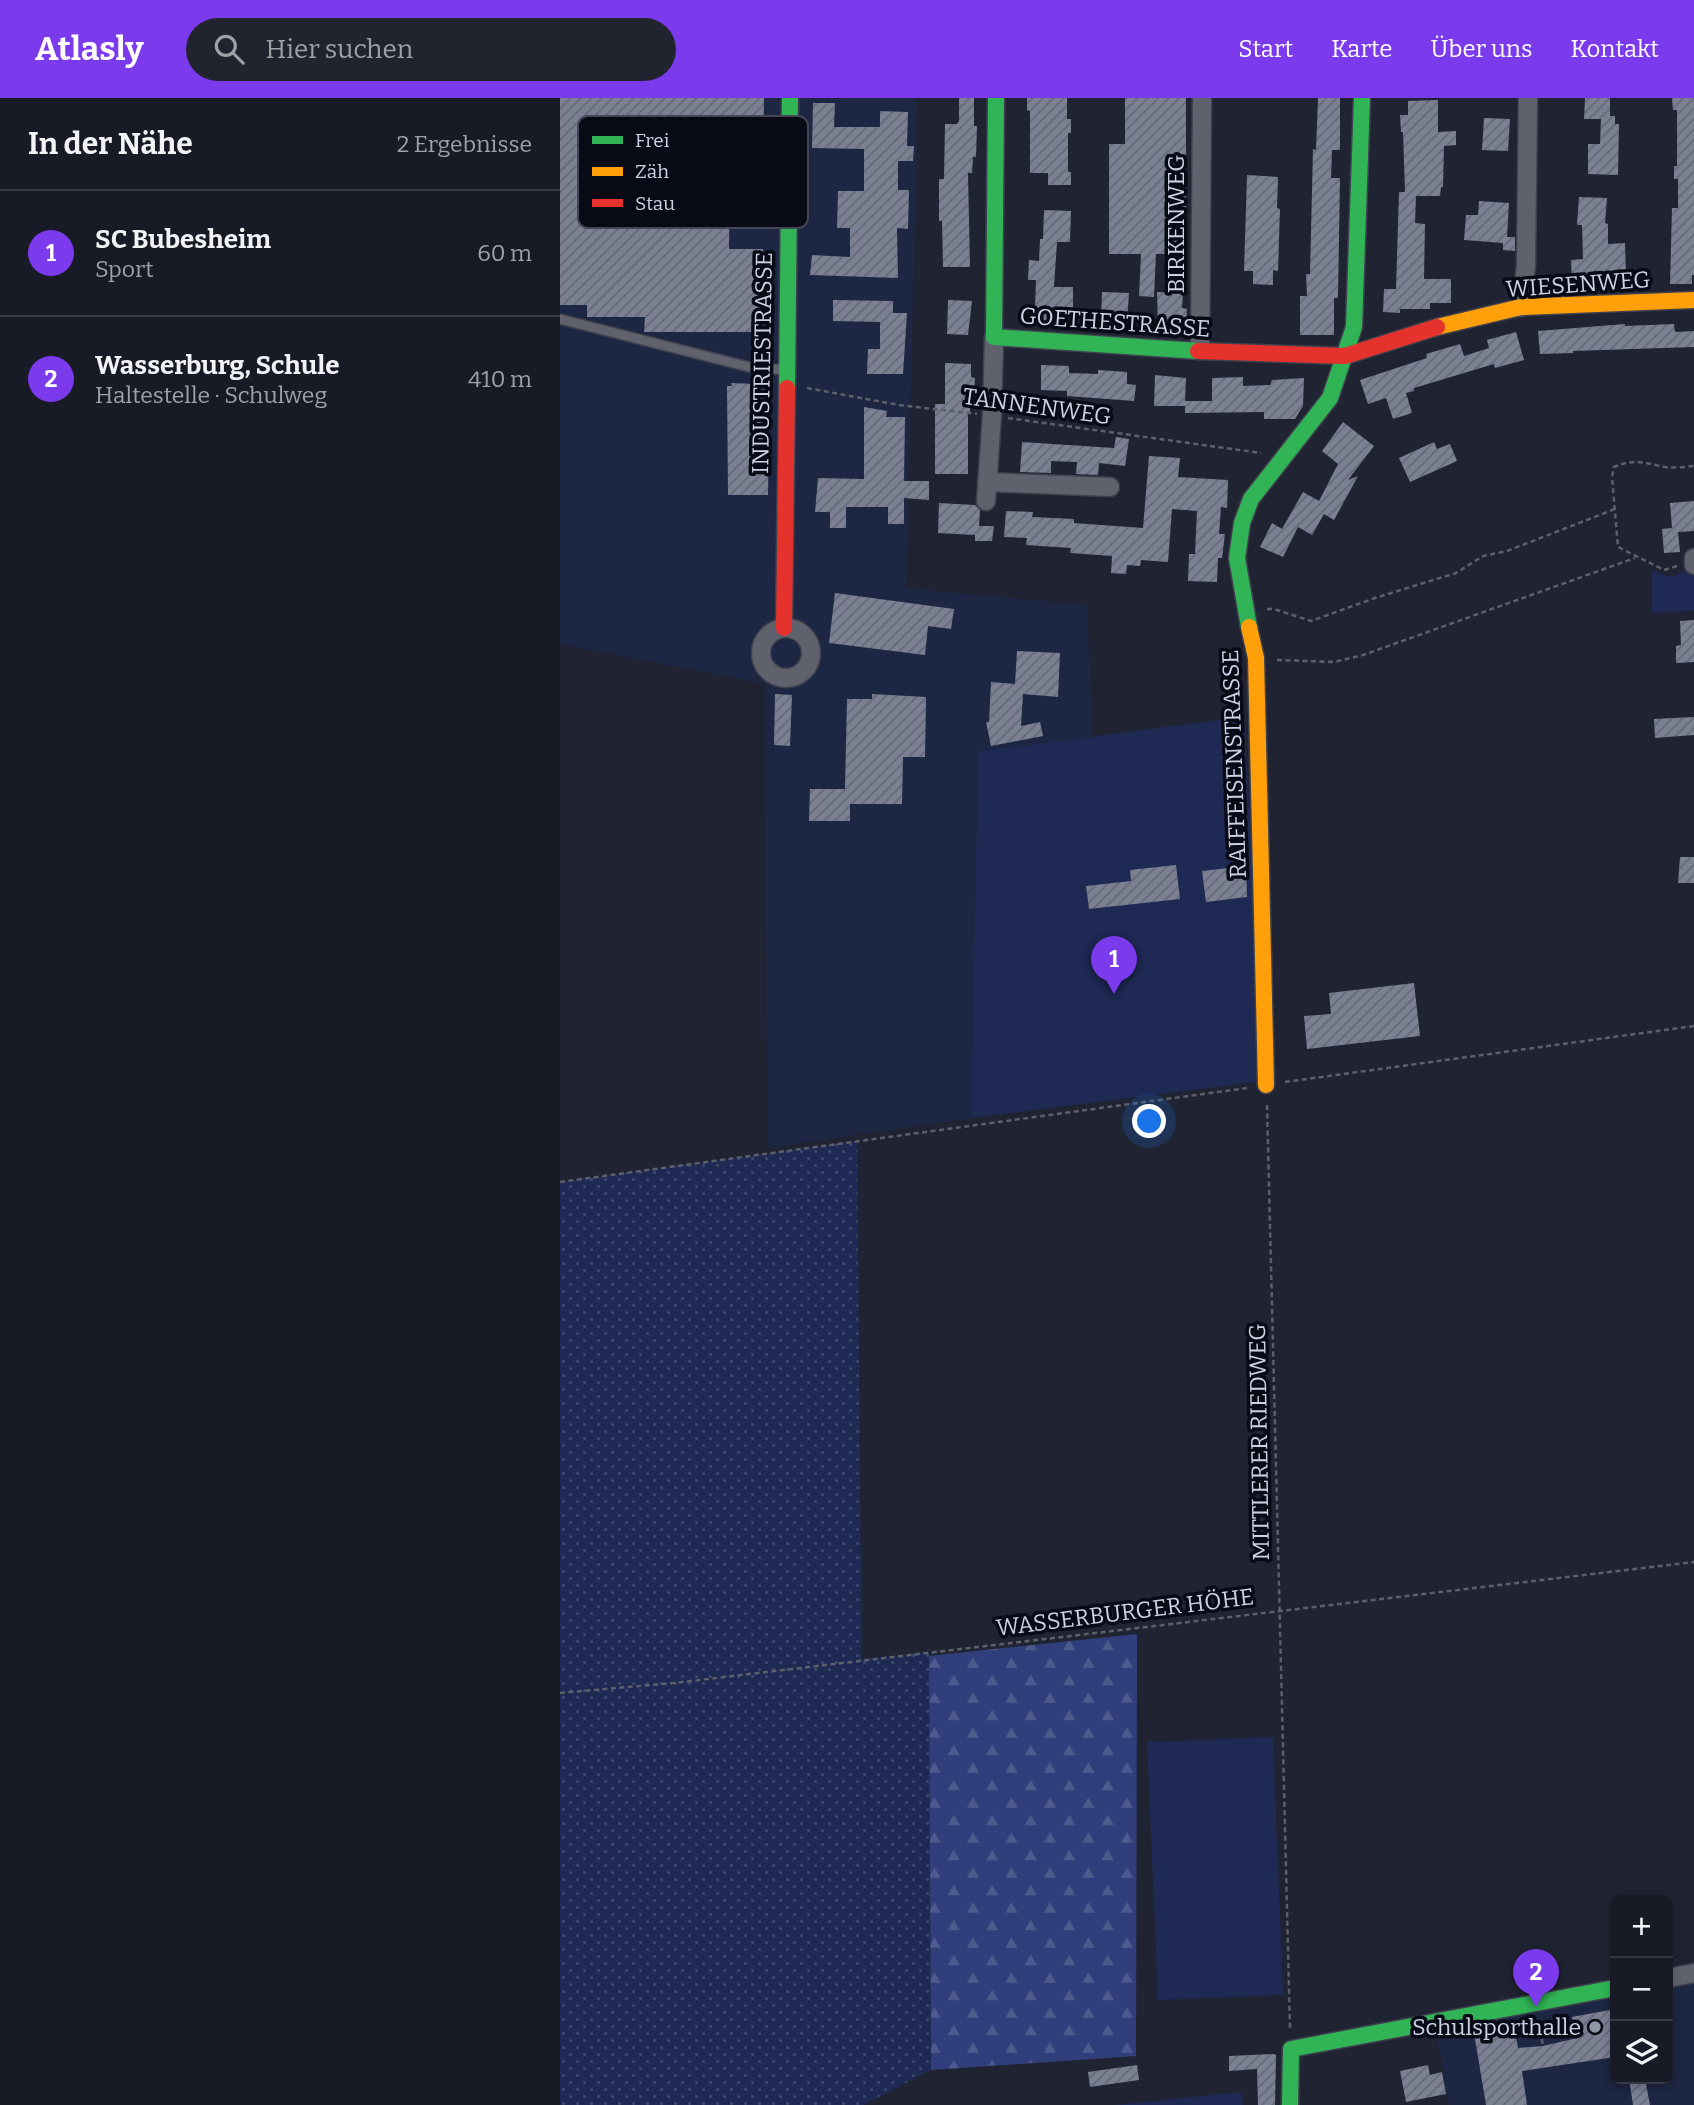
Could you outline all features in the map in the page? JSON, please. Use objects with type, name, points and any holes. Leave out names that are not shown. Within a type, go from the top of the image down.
[{"type":"street","name":"INDUSTRIESTRASSE","points":[[790,98],[790,116]]},
{"type":"street","name":"GOETHESTRASSE","points":[[996,98],[994,337],[1345,356]]},
{"type":"street","name":"BIRKENWEG","points":[[1200,350],[1202,98]]},
{"type":"street","name":"RAIFFEISENSTRASSE","points":[[1266,1085],[1256,658],[1237,558],[1242,523],[1251,499],[1330,398],[1354,327],[1362,98]]},
{"type":"street","points":[[1521,307],[1526,266],[1528,98]]},
{"type":"street","name":"INDUSTRIESTRASSE","points":[[784,628],[789,228]]},
{"type":"street","name":"WIESENWEG","points":[[1345,356],[1457,321],[1521,307],[1694,300]]},
{"type":"street","points":[[986,500],[994,337]]},
{"type":"street","points":[[987,482],[1110,486]]},
{"type":"street","points":[[1673,1977],[1694,1973]]},
{"type":"street","points":[[1290,2105],[1291,2049],[1610,1989]]},
{"type":"lane","points":[[560,319],[787,377]]},
{"type":"path","name":"TANNENWEG","points":[[787,377],[898,405],[992,415],[1284,456]]},
{"type":"path","points":[[1694,466],[1666,467],[1644,461],[1630,461],[1615,467],[1612,477],[1618,547],[1635,558],[1664,570],[1675,567],[1684,558],[1694,561]]},
{"type":"path","points":[[1245,609],[1274,609],[1311,621],[1456,573],[1483,556],[1507,551],[1615,509]]},
{"type":"path","points":[[1256,658],[1335,662],[1363,655],[1635,558]]},
{"type":"path","points":[[560,1182],[1694,1026]]},
{"type":"path","name":"MITTLERER RIEDWEG","points":[[1266,1085],[1291,2049]]},
{"type":"path","name":"WASSERBURGER HÖHE","points":[[560,1693],[674,1683],[1279,1609],[1694,1562]]},
{"type":"path","points":[[1535,2003],[1543,2046]]},
{"type":"shaded area","points":[[560,98],[918,98],[906,588],[1087,605],[1093,736],[978,751],[971,1118],[767,1148],[765,684],[560,644]]},
{"type":"shaded area","points":[[1689,567],[1694,576],[1694,611],[1652,613],[1652,570],[1671,576]]},
{"type":"shaded area","points":[[1244,717],[1255,907],[1256,1082],[971,1118],[978,751]]},
{"type":"shaded area","points":[[857,1141],[862,1659],[929,1652],[931,2070],[863,2105],[560,2105],[560,1182]]},
{"type":"shaded area","points":[[1273,1737],[1283,1995],[1158,2000],[1147,1742]]},
{"type":"shaded area","points":[[1694,1981],[1694,2105],[1449,2105],[1436,2031],[1610,1997],[1610,2084],[1673,2084],[1673,1985]]},
{"type":"shaded area","points":[[1241,2092],[1243,2105],[1115,2105]]},
{"type":"green space","points":[[1137,1634],[1136,2056],[931,2070],[929,1656]]},
{"type":"building","points":[[560,98],[764,98],[764,116],[578,116],[578,228],[729,228],[729,249],[763,249],[762,332],[644,332],[645,317],[587,317],[587,305],[560,305]]},
{"type":"building","points":[[959,98],[974,98],[974,126],[977,126],[976,157],[973,157],[972,173],[968,173],[970,267],[943,267],[939,179],[944,179],[945,124],[957,124],[959,121]]},
{"type":"building","points":[[1027,98],[1067,98],[1067,119],[1071,119],[1071,133],[1068,133],[1068,172],[1071,172],[1071,185],[1048,185],[1048,173],[1030,173],[1030,111],[1027,110]]},
{"type":"building","points":[[1125,98],[1186,98],[1186,254],[1156,254],[1154,297],[1139,296],[1141,254],[1109,254],[1109,144],[1125,144]]},
{"type":"building","points":[[1318,98],[1340,98],[1340,150],[1332,150],[1331,178],[1340,178],[1338,298],[1334,298],[1334,335],[1300,335],[1300,296],[1307,296],[1306,274],[1310,274],[1313,149],[1316,150]]},
{"type":"building","points":[[1585,98],[1610,98],[1610,116],[1615,116],[1615,124],[1619,124],[1618,175],[1588,174],[1588,144],[1600,144],[1601,119],[1584,119]]},
{"type":"building","points":[[1672,98],[1694,98],[1692,284],[1670,284],[1672,208],[1678,208],[1678,179],[1674,179],[1674,166],[1677,166],[1677,110],[1673,110]]},
{"type":"building","points":[[1438,100],[1438,132],[1456,131],[1456,145],[1444,146],[1443,187],[1440,196],[1416,196],[1415,223],[1425,224],[1424,279],[1451,279],[1451,303],[1430,303],[1430,309],[1400,309],[1400,313],[1383,312],[1384,289],[1396,289],[1399,192],[1405,192],[1400,115],[1408,115],[1408,101]]},
{"type":"building","points":[[813,103],[835,103],[834,127],[880,127],[880,111],[908,112],[907,146],[914,146],[913,161],[898,161],[898,190],[909,190],[908,229],[897,228],[898,278],[810,275],[812,255],[850,257],[850,228],[837,228],[838,191],[864,191],[864,149],[812,148]]},
{"type":"building","points":[[1484,118],[1510,119],[1508,151],[1482,150]]},
{"type":"building","points":[[1247,175],[1278,177],[1278,271],[1273,270],[1273,285],[1253,284],[1253,271],[1244,271]]},
{"type":"building","points":[[1579,197],[1607,198],[1605,223],[1608,224],[1608,244],[1625,243],[1626,275],[1609,276],[1609,280],[1572,281],[1571,260],[1583,259],[1582,225],[1577,225]]},
{"type":"building","points":[[1479,201],[1509,203],[1507,237],[1515,237],[1515,251],[1503,250],[1503,243],[1464,240],[1466,215],[1478,215]]},
{"type":"building","points":[[1044,210],[1071,211],[1070,242],[1057,242],[1054,287],[1073,287],[1073,314],[1054,314],[1054,323],[1030,322],[1030,307],[1035,307],[1036,280],[1028,280],[1029,260],[1039,261]]},
{"type":"building","points":[[1102,292],[1129,293],[1127,323],[1101,322]]},
{"type":"building","points":[[1157,292],[1183,293],[1182,308],[1187,309],[1186,331],[1158,330]]},
{"type":"building","points":[[833,300],[893,301],[893,313],[907,313],[903,374],[867,374],[868,349],[880,349],[880,322],[833,321]]},
{"type":"building","points":[[948,300],[972,301],[968,335],[947,334]]},
{"type":"building","points":[[1625,324],[1674,324],[1675,332],[1694,331],[1694,347],[1540,354],[1538,331]]},
{"type":"building","points":[[1516,332],[1524,360],[1495,368],[1494,364],[1414,388],[1414,391],[1406,393],[1412,413],[1393,419],[1386,398],[1368,404],[1360,380],[1427,358],[1426,354],[1460,344],[1464,356],[1489,348],[1487,340]]},
{"type":"building","points":[[945,363],[971,364],[971,377],[975,378],[974,390],[970,390],[968,412],[968,474],[935,474],[935,404],[945,404]]},
{"type":"building","points":[[1041,365],[1069,366],[1069,373],[1098,374],[1098,370],[1127,372],[1127,384],[1136,385],[1134,401],[1067,396],[1067,391],[1041,390]]},
{"type":"building","points":[[1155,375],[1186,378],[1185,401],[1212,401],[1212,378],[1243,377],[1243,386],[1270,385],[1272,380],[1304,378],[1303,406],[1295,419],[1264,419],[1264,412],[1185,413],[1185,406],[1154,406]]},
{"type":"building","points":[[731,383],[756,384],[756,389],[769,389],[768,411],[761,411],[761,436],[769,436],[768,495],[728,495],[727,386],[732,386]]},
{"type":"building","points":[[864,407],[887,411],[886,417],[905,417],[904,481],[929,481],[929,500],[904,498],[904,524],[888,524],[888,507],[846,507],[846,528],[830,528],[830,512],[815,512],[818,478],[864,479]]},
{"type":"building","points":[[1343,422],[1374,446],[1348,480],[1358,476],[1334,520],[1324,514],[1312,535],[1298,527],[1283,557],[1260,547],[1272,523],[1282,529],[1303,492],[1319,501],[1338,464],[1322,451]]},
{"type":"building","points":[[1116,437],[1129,439],[1125,466],[1099,463],[1098,475],[1076,474],[1077,462],[1051,461],[1051,473],[1020,472],[1022,442],[1114,448]]},
{"type":"building","points":[[1434,442],[1437,449],[1450,444],[1457,461],[1410,482],[1399,458]]},
{"type":"building","points":[[1149,456],[1180,458],[1178,477],[1228,480],[1227,508],[1221,507],[1219,534],[1225,534],[1222,558],[1218,558],[1217,582],[1188,581],[1189,554],[1195,554],[1197,511],[1172,509],[1168,562],[1141,560],[1140,566],[1127,565],[1126,574],[1111,573],[1112,556],[1070,553],[1071,548],[1026,545],[1027,538],[1004,537],[1006,511],[1033,512],[1032,517],[1074,519],[1074,523],[1143,528]]},
{"type":"building","points":[[1694,501],[1694,531],[1678,532],[1680,552],[1664,553],[1662,529],[1672,528],[1670,503]]},
{"type":"building","points":[[939,503],[975,505],[980,510],[979,526],[994,526],[992,541],[975,541],[975,535],[938,533]]},
{"type":"building","points":[[835,593],[954,609],[951,629],[928,626],[925,655],[829,643]]},
{"type":"building","points":[[1694,620],[1694,662],[1676,663],[1676,646],[1681,645],[1680,621]]},
{"type":"building","points":[[1017,651],[1060,653],[1058,697],[1023,694],[1021,726],[1040,722],[1043,736],[991,746],[986,722],[989,722],[991,682],[1015,684]]},
{"type":"building","points":[[775,694],[792,695],[790,746],[774,745]]},
{"type":"building","points":[[872,694],[926,697],[925,757],[903,757],[902,804],[850,804],[850,821],[809,821],[810,789],[845,789],[847,699],[872,699]]},
{"type":"building","points":[[1694,717],[1694,735],[1655,738],[1654,719]]},
{"type":"building","points":[[1680,857],[1694,857],[1694,883],[1678,883]]},
{"type":"building","points":[[1176,865],[1180,899],[1089,909],[1086,886],[1131,881],[1130,870]]},
{"type":"building","points":[[1246,866],[1247,897],[1206,902],[1202,871]]},
{"type":"building","points":[[1414,983],[1420,1036],[1307,1049],[1304,1016],[1331,1014],[1329,993]]},
{"type":"building","points":[[1610,2010],[1610,2058],[1522,2071],[1527,2105],[1486,2105],[1474,2033],[1514,2026],[1518,2048],[1543,2046],[1577,2038],[1572,2017]]},
{"type":"building","points":[[1274,2054],[1275,2105],[1258,2105],[1257,2069],[1229,2071],[1229,2056]]},
{"type":"building","points":[[1137,2065],[1139,2080],[1090,2087],[1088,2072]]},
{"type":"building","points":[[1428,2065],[1430,2075],[1442,2072],[1446,2094],[1406,2102],[1400,2071]]},
{"type":"building","points":[[1630,2084],[1646,2084],[1650,2105],[1633,2105]]},
{"type":"traffic: fast","points":[[790,98],[790,116]]},
{"type":"traffic: fast","points":[[996,98],[994,337],[1198,351]]},
{"type":"traffic: fast","points":[[1249,627],[1237,558],[1242,523],[1251,499],[1330,398],[1354,327],[1362,98]]},
{"type":"traffic: fast","points":[[787,388],[789,228]]},
{"type":"traffic: fast","points":[[1290,2105],[1291,2049],[1610,1989]]},
{"type":"traffic: slow","points":[[1437,327],[1521,307],[1694,300]]},
{"type":"traffic: slow","points":[[1249,627],[1256,658],[1266,1085]]},
{"type":"traffic: jam","points":[[1198,351],[1345,356],[1437,327]]},
{"type":"traffic: jam","points":[[784,628],[787,388]]},
{"type":"place","name":"SC Bubesheim","points":[[1114,994]]},
{"type":"place","name":"Wasserburg, Schule","points":[[1536,2007]]},
{"type":"place","name":"Schulsporthalle","points":[[1595,2027]]}]
